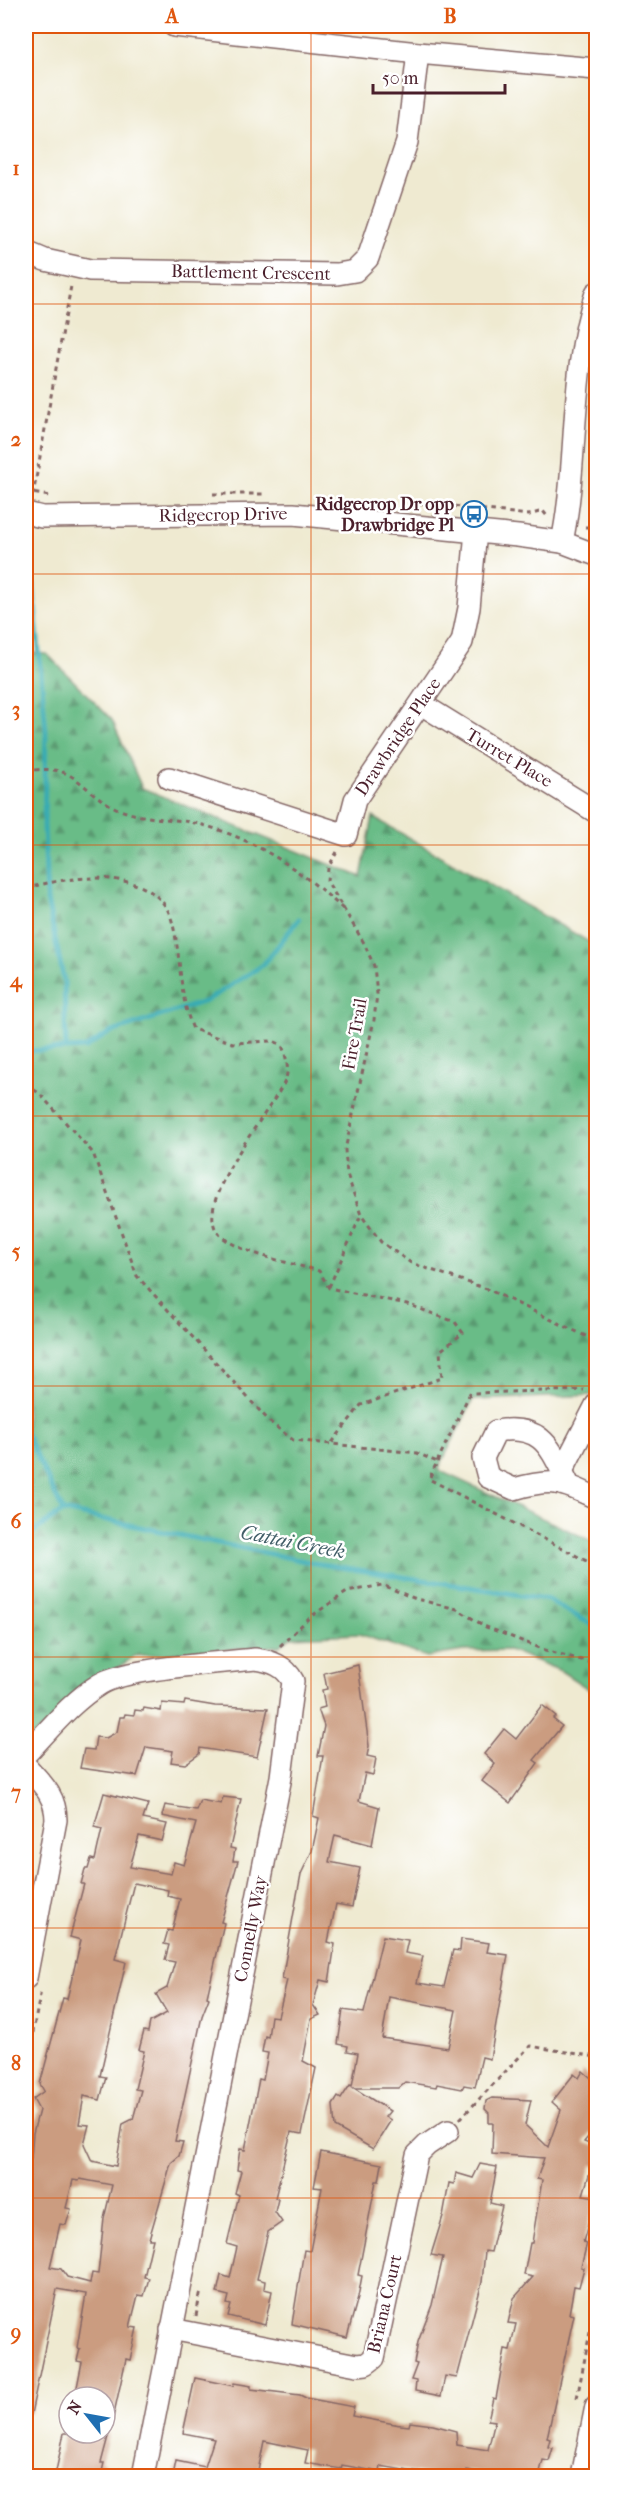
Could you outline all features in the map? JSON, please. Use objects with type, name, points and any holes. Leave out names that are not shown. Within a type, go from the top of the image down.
[{"type":"street","points":[[174,26],[418,53],[597,69]]},
{"type":"street","name":"Battlement Crescent","points":[[26,252],[90,270],[337,274],[355,271],[368,258],[407,142],[418,53]]},
{"type":"street","points":[[562,542],[567,520],[577,398],[591,311],[597,293]]},
{"type":"street","name":"Ridgecrop Drive","points":[[27,514],[42,517],[294,514],[476,531],[562,542],[597,555]]},
{"type":"street","name":"Drawbridge Place","points":[[346,835],[355,800],[462,642],[469,608],[476,531]]},
{"type":"street","name":"Turret Place","points":[[421,704],[597,812]]},
{"type":"street","points":[[169,778],[346,835]]},
{"type":"street","points":[[591,1398],[566,1478],[597,1498]]},
{"type":"street","points":[[26,1754],[78,1700],[102,1682],[125,1674],[265,1660]]},
{"type":"street","name":"Connelly Way","points":[[143,2476],[281,1777],[292,1681],[284,1668],[265,1660]]},
{"type":"street","points":[[26,1766],[51,1794],[56,1806],[56,1820],[26,1978]]},
{"type":"street","name":"Briana Court","points":[[171,2329],[357,2365],[370,2362],[374,2358],[417,2155],[448,2131]]},
{"type":"street","points":[[582,2476],[586,2406]]},
{"type":"path","points":[[27,514],[75,267]]},
{"type":"path","points":[[26,771],[45,768],[68,772],[114,806],[145,818],[199,824],[255,846],[314,882],[346,913]]},
{"type":"path","name":"Fire Trail","points":[[346,835],[328,868],[327,881],[364,943],[374,966],[377,994],[374,1020],[345,1150],[347,1174],[361,1215],[381,1242],[411,1263],[487,1288],[597,1341]]},
{"type":"path","points":[[26,889],[46,882],[90,878],[124,880],[155,894],[172,919],[184,1008],[193,1029],[233,1043],[273,1041],[282,1046],[288,1062],[285,1080],[237,1153],[214,1204],[212,1222],[219,1234],[236,1246],[319,1272],[329,1287],[407,1304],[455,1322],[463,1333],[440,1351],[442,1378],[361,1405],[331,1444]]},
{"type":"path","points":[[26,1085],[39,1093],[93,1153],[137,1276],[270,1422],[293,1440],[417,1453],[437,1462]]},
{"type":"path","points":[[329,1287],[361,1215]]},
{"type":"path","points":[[591,1398],[470,1393],[429,1479],[597,1566]]},
{"type":"path","points":[[265,1660],[310,1617],[347,1592],[382,1585],[416,1599],[457,1609],[486,1627],[545,1650],[597,1664]]},
{"type":"path","points":[[448,2131],[530,2046],[597,2058]]},
{"type":"path","points":[[586,2406],[597,2302]]},
{"type":"green space","points":[[26,653],[47,654],[112,720],[142,788],[361,877],[373,817],[596,946],[596,1395],[473,1400],[438,1470],[596,1543],[596,1694],[561,1671],[509,1650],[463,1651],[427,1657],[359,1634],[290,1637],[280,1646],[134,1656],[26,1742]]},
{"type":"building","points":[[358,1665],[369,1746],[367,1756],[376,1758],[373,1775],[365,1773],[359,1801],[379,1807],[372,1845],[335,1835],[329,1862],[360,1868],[352,1907],[336,1904],[328,1942],[335,1944],[329,1982],[320,1980],[313,2005],[320,2015],[311,2019],[303,2061],[316,2068],[302,2134],[291,2132],[275,2198],[278,2199],[275,2212],[282,2222],[268,2232],[257,2279],[265,2281],[264,2289],[272,2291],[265,2325],[228,2316],[231,2305],[227,2304],[229,2296],[217,2293],[221,2275],[230,2278],[237,2247],[227,2244],[239,2195],[235,2193],[241,2171],[237,2170],[240,2149],[245,2150],[259,2079],[263,2080],[268,2053],[262,2052],[265,2036],[268,2037],[271,2016],[278,2017],[287,1980],[282,1979],[301,1874],[312,1851],[319,1818],[313,1816],[323,1756],[318,1756],[324,1726],[318,1709],[325,1707],[322,1690],[327,1689],[324,1673]]},
{"type":"building","points":[[185,1701],[215,1706],[268,1708],[257,1757],[200,1748],[199,1754],[185,1764],[171,1762],[173,1751],[146,1747],[137,1776],[80,1768],[84,1749],[94,1750],[96,1737],[106,1738],[117,1732],[120,1717],[124,1717],[125,1714],[134,1715],[135,1710],[143,1711],[144,1708],[161,1711],[162,1703],[184,1705]]},
{"type":"building","points":[[542,1705],[556,1716],[553,1719],[562,1726],[534,1760],[538,1763],[510,1803],[482,1781],[495,1764],[484,1754],[504,1729],[516,1739]]},
{"type":"building","points":[[104,1793],[148,1804],[143,1819],[167,1824],[162,1841],[139,1836],[130,1867],[171,1874],[174,1862],[184,1865],[196,1823],[162,1816],[165,1805],[196,1810],[200,1800],[221,1804],[223,1797],[241,1799],[230,1848],[235,1849],[233,1861],[238,1861],[221,1922],[224,1923],[207,1997],[209,1998],[202,2016],[175,2141],[183,2142],[179,2156],[171,2163],[149,2239],[153,2239],[144,2277],[149,2278],[144,2296],[138,2295],[130,2327],[137,2328],[130,2360],[126,2359],[117,2400],[117,2385],[77,2385],[82,2362],[77,2361],[80,2349],[77,2348],[86,2294],[57,2289],[31,2414],[26,2414],[26,2168],[28,2159],[31,2159],[33,2133],[39,2110],[33,2099],[44,2091],[40,2084],[63,1998],[67,1999],[81,1940],[70,1937],[84,1884],[81,1884],[85,1869],[88,1869],[91,1859],[95,1860],[102,1829],[94,1827]],"holes":[[[134,1883],[168,1890],[167,1896],[180,1899],[172,1931],[168,1930],[164,1944],[169,1945],[165,1960],[175,1962],[167,1988],[156,1994],[167,2013],[150,2022],[148,2032],[144,2031],[139,2050],[144,2051],[135,2089],[141,2090],[133,2119],[123,2124],[116,2166],[92,2161],[84,2144],[89,2125],[79,2124],[84,2096],[100,2100],[106,2077],[100,2076],[126,1962],[115,1959]],[[80,2179],[112,2185],[104,2219],[98,2274],[92,2273],[90,2283],[67,2277],[61,2269],[50,2267],[60,2224],[66,2225],[71,2209],[66,2208],[73,2180],[79,2181]]]},
{"type":"building","points":[[383,1936],[408,1940],[405,1953],[423,1956],[417,1983],[444,1987],[453,1950],[460,1951],[461,1939],[489,1943],[487,1952],[508,1955],[490,2059],[482,2057],[475,2087],[464,2085],[462,2089],[437,2084],[436,2087],[405,2082],[398,2088],[354,2088],[390,2111],[385,2117],[391,2120],[373,2149],[335,2127],[333,2105],[338,2097],[341,2099],[350,2085],[352,2086],[358,2053],[347,2051],[348,2046],[338,2044],[343,2010],[364,2013]],"holes":[[[389,1997],[456,2010],[448,2048],[382,2038]]]},
{"type":"building","points":[[583,2071],[597,2083],[597,2126],[584,2142],[597,2147],[597,2167],[592,2165],[583,2195],[596,2197],[583,2242],[587,2243],[581,2267],[584,2268],[579,2287],[574,2286],[569,2314],[574,2315],[547,2438],[550,2439],[548,2447],[553,2448],[549,2461],[543,2460],[539,2476],[500,2476],[467,2470],[466,2476],[438,2476],[381,2466],[380,2472],[342,2465],[341,2469],[305,2463],[308,2450],[264,2441],[257,2476],[173,2476],[176,2461],[205,2467],[214,2439],[183,2433],[195,2378],[233,2386],[234,2383],[251,2386],[251,2389],[300,2395],[354,2407],[352,2416],[409,2426],[410,2422],[433,2425],[456,2431],[457,2445],[488,2450],[495,2421],[488,2420],[493,2398],[496,2399],[505,2349],[510,2350],[516,2324],[508,2323],[514,2298],[533,2277],[524,2275],[530,2243],[532,2243],[542,2180],[537,2179],[544,2158],[492,2154],[493,2123],[489,2123],[489,2113],[485,2109],[486,2101],[492,2098],[531,2100],[525,2125],[548,2147],[561,2110],[552,2102],[574,2074],[579,2078]]},
{"type":"building","points":[[321,2152],[382,2164],[379,2181],[376,2181],[358,2275],[362,2276],[358,2297],[347,2337],[292,2324],[304,2250],[310,2251],[322,2188],[314,2187]]},
{"type":"building","points":[[480,2164],[497,2167],[490,2203],[502,2206],[491,2252],[485,2251],[482,2282],[457,2378],[445,2376],[441,2396],[415,2391],[416,2381],[411,2380],[417,2364],[414,2363],[418,2342],[432,2305],[443,2257],[431,2255],[443,2216],[449,2183],[454,2184],[456,2173],[473,2178]]},
{"type":"building","points":[[61,2445],[106,2445],[101,2463],[104,2463],[101,2476],[55,2476]]},
{"type":"waterway","points":[[33,584],[46,731],[44,825],[47,900],[64,981],[66,1049]]},
{"type":"waterway","points":[[26,1051],[86,1048],[109,1033],[206,1001],[263,965],[299,919]]},
{"type":"waterway","name":"Cattai Creek","points":[[26,1434],[63,1511],[314,1563],[546,1599],[596,1627]]},
{"type":"waterway","points":[[26,1537],[63,1511]]},
{"type":"place","name":"Ridgecrop Dr opp Drawbridge Pl","points":[[474,514]]}]
